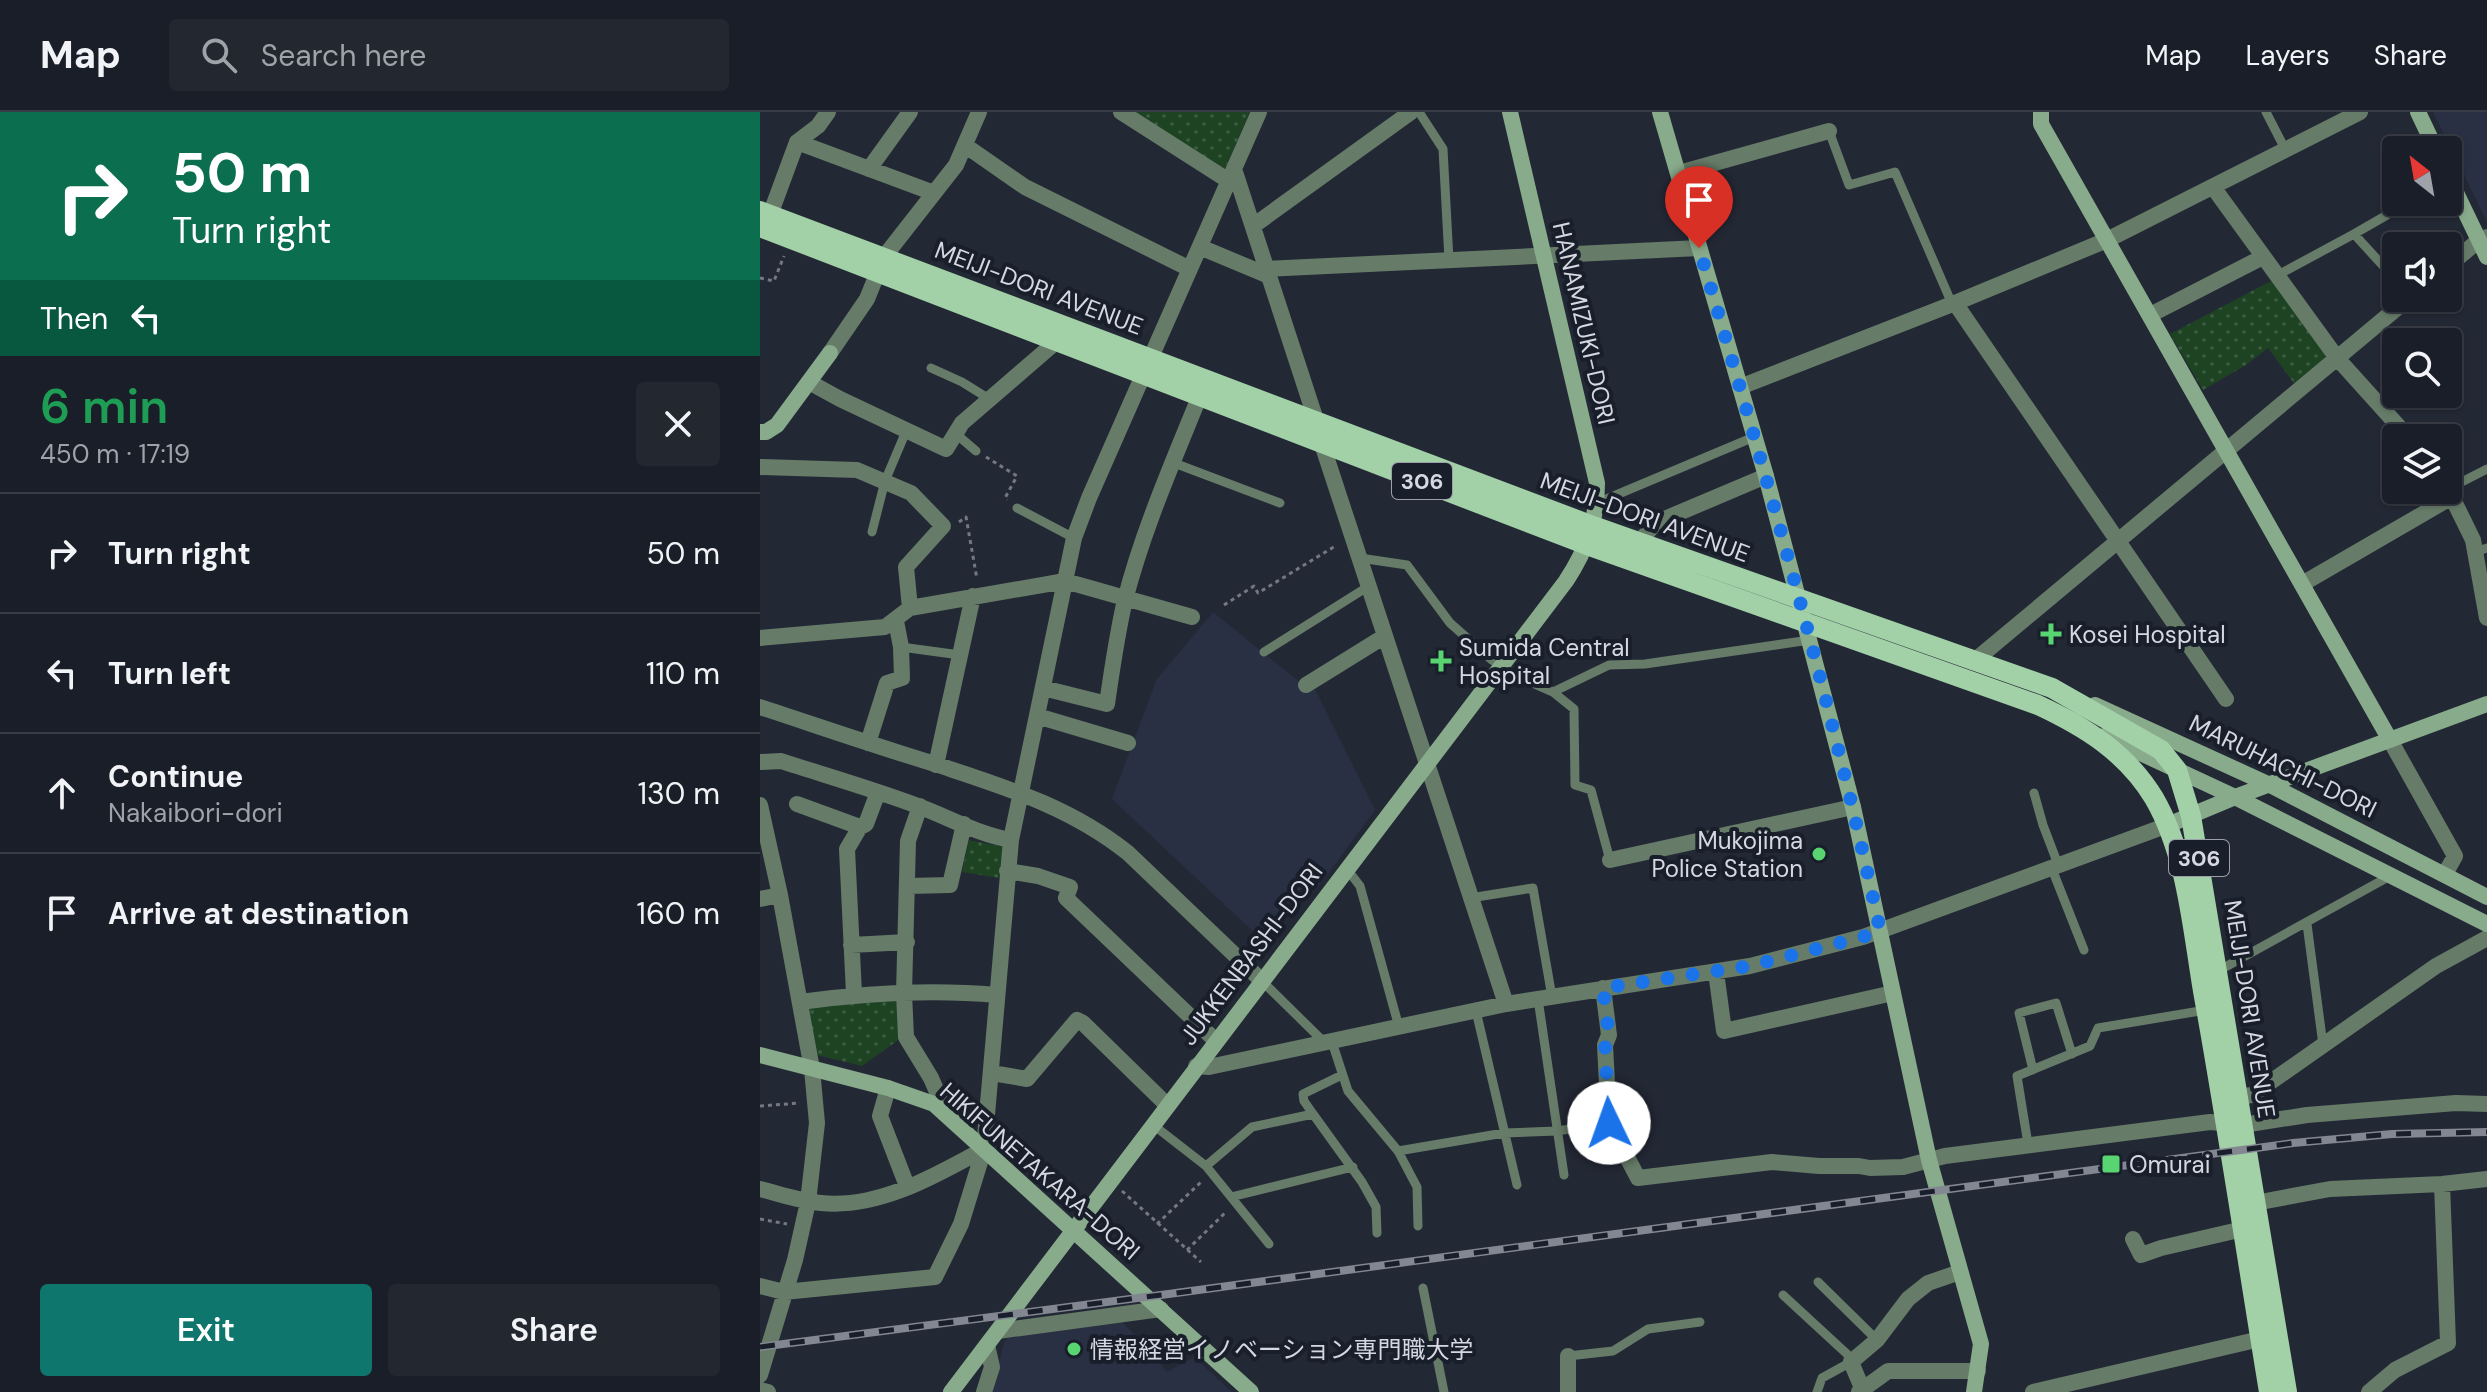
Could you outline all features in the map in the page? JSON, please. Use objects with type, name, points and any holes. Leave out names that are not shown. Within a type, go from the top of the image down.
[{"type":"main road","name":"MEIJI-DORI AVENUE","points":[[763,218],[1147,366],[1200,395],[1321,441],[1590,536],[1639,543],[2052,688],[2151,743],[2177,770],[2191,816],[2218,971],[2243,1229],[2269,1392]]},
{"type":"main road","name":"MEIJI-DORI AVENUE","points":[[882,265],[1057,341],[1316,420],[1808,631],[2038,705],[2085,728],[2108,744],[2132,769],[2168,825],[2182,873],[2207,1010],[2230,1098]]},
{"type":"main road","name":"MEIJI-DORI AVENUE","points":[[2234,1124],[2255,1203],[2287,1392]]},
{"type":"street","points":[[763,218],[797,142],[818,126],[828,112]]},
{"type":"street","points":[[869,169],[910,112]]},
{"type":"street","points":[[760,432],[777,425],[867,299],[882,265],[956,165],[979,112]]},
{"type":"street","points":[[1121,112],[1232,175],[1253,226],[1316,420]]},
{"type":"street","points":[[760,1286],[784,1292],[935,1277],[961,1224],[984,1149],[1011,840],[1074,538],[1259,112]]},
{"type":"street","points":[[1253,226],[1411,112]]},
{"type":"street","name":"HANAMIZUKI-DORI","points":[[1510,112],[1597,483],[1597,503],[1590,536]]},
{"type":"street","points":[[1660,112],[1766,476],[1853,807],[1929,1160],[1981,1344],[1974,1392]]},
{"type":"street","points":[[2041,112],[2041,124],[2455,856],[2445,874]]},
{"type":"street","points":[[1740,387],[2107,240],[2360,112]]},
{"type":"street","points":[[2418,112],[2429,136]]},
{"type":"street","points":[[1679,173],[1829,131]]},
{"type":"street","points":[[797,142],[934,193]]},
{"type":"street","points":[[966,146],[1025,187],[1190,269]]},
{"type":"street","points":[[2213,187],[2337,358],[2396,424]]},
{"type":"street","points":[[2462,201],[2483,239],[2487,257]]},
{"type":"street","points":[[2462,255],[2483,239]]},
{"type":"street","points":[[1200,247],[1266,272],[1699,248]]},
{"type":"street","points":[[2150,315],[2263,257]]},
{"type":"street","points":[[1955,303],[2226,699]]},
{"type":"street","points":[[1973,662],[2392,312]]},
{"type":"street","points":[[809,382],[946,449],[962,423],[1057,341]]},
{"type":"street","points":[[1043,688],[1107,704],[1126,597],[1140,551],[1200,395]]},
{"type":"street","points":[[1321,441],[1506,1004]]},
{"type":"street","points":[[760,467],[857,470],[911,493],[943,526],[906,567],[910,608]]},
{"type":"street","points":[[1639,543],[1655,523],[1766,476]]},
{"type":"street","points":[[2302,584],[2430,504]]},
{"type":"street","points":[[2455,504],[2481,550],[2487,618]]},
{"type":"street","name":"JUKKENBASHI-DORI","points":[[951,1392],[1566,581],[1590,536]]},
{"type":"street","points":[[760,638],[885,627],[910,608],[1065,581],[1192,617]]},
{"type":"street","points":[[936,765],[976,595]]},
{"type":"street","points":[[868,743],[887,683],[902,678],[896,621]]},
{"type":"street","points":[[1306,685],[1385,636]]},
{"type":"street","name":"MARUHACHI-DORI","points":[[2052,688],[2113,711],[2270,785],[2487,897]]},
{"type":"street","points":[[1196,1066],[1209,1067],[1506,1004],[1750,966],[1863,937],[2056,868],[2235,797],[2487,704]]},
{"type":"street","points":[[760,707],[1022,792],[1108,837],[1262,981]]},
{"type":"street","points":[[1037,716],[1128,743]]},
{"type":"street","name":"MARUHACHI-DORI","points":[[2085,728],[2235,797],[2487,924]]},
{"type":"street","points":[[760,762],[781,761],[920,806],[983,835],[1011,840]]},
{"type":"street","points":[[854,994],[847,849],[860,827],[866,824],[878,792]]},
{"type":"street","points":[[797,804],[860,827]]},
{"type":"street","points":[[760,805],[800,1002],[812,1069],[817,1123],[803,1227],[760,1375]]},
{"type":"street","points":[[920,806],[908,841],[904,993],[906,1037],[931,1078],[947,1115]]},
{"type":"street","points":[[1610,860],[1853,807]]},
{"type":"street","points":[[908,886],[950,885],[964,824]]},
{"type":"street","points":[[1007,871],[1038,876],[1070,887],[1066,898],[1216,1041]]},
{"type":"street","points":[[760,899],[780,895]]},
{"type":"street","points":[[2230,1098],[2252,1095],[2436,966],[2487,938]]},
{"type":"street","points":[[851,945],[907,942]]},
{"type":"street","points":[[1716,972],[1724,1031],[1893,993]]},
{"type":"street","points":[[1603,988],[1609,1035],[1605,1045],[1609,1123],[1638,1178],[1772,1162],[1903,1167],[2028,1144],[2210,1122],[2234,1124],[2456,1103],[2487,1104]]},
{"type":"street","points":[[800,1002],[854,994],[956,991],[997,995]]},
{"type":"street","points":[[992,1073],[1027,1079],[1077,1020],[1167,1105]]},
{"type":"street","name":"HIKIFUNETAKARA-DORI","points":[[760,1055],[926,1100],[947,1115],[1251,1392]]},
{"type":"street","points":[[888,1088],[880,1116],[907,1186]]},
{"type":"street","points":[[760,1189],[808,1202],[869,1200],[935,1176],[984,1149]]},
{"type":"street","points":[[2255,1203],[2330,1189],[2487,1179]]},
{"type":"street","points":[[2369,1392],[2395,1370],[2448,1343],[2442,1184]]},
{"type":"street","points":[[2133,1239],[2141,1255],[2243,1229]]},
{"type":"street","points":[[1960,1272],[1928,1283],[1908,1299],[1877,1340],[1851,1362],[1861,1390],[1888,1371],[1978,1371]]},
{"type":"street","points":[[998,1331],[1161,1309]]},
{"type":"street","points":[[2033,1392],[2099,1384],[2260,1339]]},
{"type":"street","points":[[984,1392],[992,1367],[987,1345]]},
{"type":"street","points":[[1568,1356],[1568,1392]]},
{"type":"street","points":[[760,1390],[768,1392]]},
{"type":"lane","points":[[1419,112],[1443,149],[1449,260]]},
{"type":"lane","points":[[2266,112],[2286,151]]},
{"type":"lane","points":[[1829,131],[1849,185],[1895,172],[1949,297],[1955,303]]},
{"type":"lane","points":[[2276,276],[2385,216]]},
{"type":"lane","points":[[2354,234],[2382,265]]},
{"type":"lane","points":[[931,368],[991,400]]},
{"type":"lane","points":[[872,532],[885,481],[907,429]]},
{"type":"lane","points":[[955,433],[976,451]]},
{"type":"lane","points":[[1597,503],[1754,437]]},
{"type":"lane","points":[[1174,463],[1280,503]]},
{"type":"lane","points":[[2462,484],[2487,469]]},
{"type":"lane","points":[[1017,508],[1074,538]]},
{"type":"lane","points":[[1360,558],[1407,565],[1450,623],[1501,667],[1553,692],[1574,709],[1575,785],[1591,790],[1610,860]]},
{"type":"lane","points":[[1264,652],[1369,586]]},
{"type":"lane","points":[[1553,692],[1609,665],[1645,664],[1808,631]]},
{"type":"lane","points":[[901,647],[960,655]]},
{"type":"lane","points":[[2034,793],[2084,950]]},
{"type":"lane","points":[[1346,868],[1360,886],[1399,1027]]},
{"type":"lane","points":[[2218,971],[2390,876]]},
{"type":"lane","points":[[1470,898],[1533,888],[1564,1175]]},
{"type":"lane","points":[[2307,924],[2323,1045]]},
{"type":"lane","points":[[1262,981],[1329,1042],[1348,1091],[1398,1151],[1417,1187],[1418,1226]]},
{"type":"lane","points":[[2033,1070],[2019,1013],[2056,1003],[2072,1054]]},
{"type":"lane","points":[[2028,1144],[2017,1076],[2090,1046],[2098,1028],[2207,1010]]},
{"type":"lane","points":[[1476,1011],[1517,1185]]},
{"type":"lane","points":[[1342,1075],[1303,1094],[1304,1101],[1353,1167],[1376,1207],[1377,1233]]},
{"type":"lane","points":[[1208,1169],[1252,1127],[1313,1114]]},
{"type":"lane","points":[[1398,1151],[1504,1133],[1557,1131],[1609,1123]]},
{"type":"lane","points":[[1152,1124],[1208,1169],[1269,1244]]},
{"type":"lane","points":[[1233,1200],[1353,1167]]},
{"type":"lane","points":[[1818,1282],[1877,1340]]},
{"type":"lane","points":[[1423,1288],[1444,1392]]},
{"type":"lane","points":[[1783,1295],[1847,1354],[1851,1362],[1822,1378],[1817,1392]]},
{"type":"lane","points":[[1568,1356],[1613,1351],[1648,1329],[1700,1322]]},
{"type":"path","points":[[760,278],[774,281],[786,253]]},
{"type":"path","points":[[976,451],[1017,476],[1005,498],[1017,508]]},
{"type":"path","points":[[943,526],[950,528],[966,517],[976,595]]},
{"type":"path","points":[[1224,605],[1254,586],[1258,593],[1354,536]]},
{"type":"path","points":[[760,1106],[815,1102]]},
{"type":"path","points":[[1157,1224],[1208,1169]]},
{"type":"path","points":[[1109,1182],[1201,1262]]},
{"type":"path","points":[[1187,1250],[1233,1200]]},
{"type":"path","points":[[760,1219],[803,1227]]},
{"type":"shaded area","points":[[2433,112],[2487,112],[2487,222],[2462,171],[2462,136],[2445,136]]},
{"type":"shaded area","points":[[1213,612],[1302,684],[1307,693],[1315,689],[1375,810],[1316,890],[1306,883],[1260,938],[1112,799],[1157,679]]},
{"type":"shaded area","name":"情報経営イノベーション専門職大学","points":[[1120,1319],[1167,1372],[1194,1357],[1232,1392],[991,1392],[1004,1343],[1011,1334]]},
{"type":"green space","points":[[1131,112],[1250,112],[1225,169]]},
{"type":"green space","points":[[2273,280],[2325,351],[2325,360],[2296,386],[2268,348],[2203,390],[2170,334]]},
{"type":"green space","points":[[969,840],[1004,847],[999,878],[962,872]]},
{"type":"green space","points":[[896,997],[901,1038],[862,1066],[817,1055],[808,1010],[812,1006]]},
{"type":"railway","points":[[760,1347],[2293,1143],[2392,1134],[2487,1132]]},
{"type":"place","name":"Kosei Hospital","points":[[2051,634]]},
{"type":"place","name":"Sumida Central Hospital","points":[[1441,661]]},
{"type":"place","name":"Mukojima Police Station","points":[[1819,854]]},
{"type":"place","name":"Omurai","points":[[2111,1164]]},
{"type":"place","name":"情報経営イノベーション専門職大学","points":[[1074,1349]]},
{"type":"route","points":[[1609,1123],[1605,1045],[1609,1035],[1603,988],[1750,966],[1880,930],[1811,640],[1699,248]]}]
